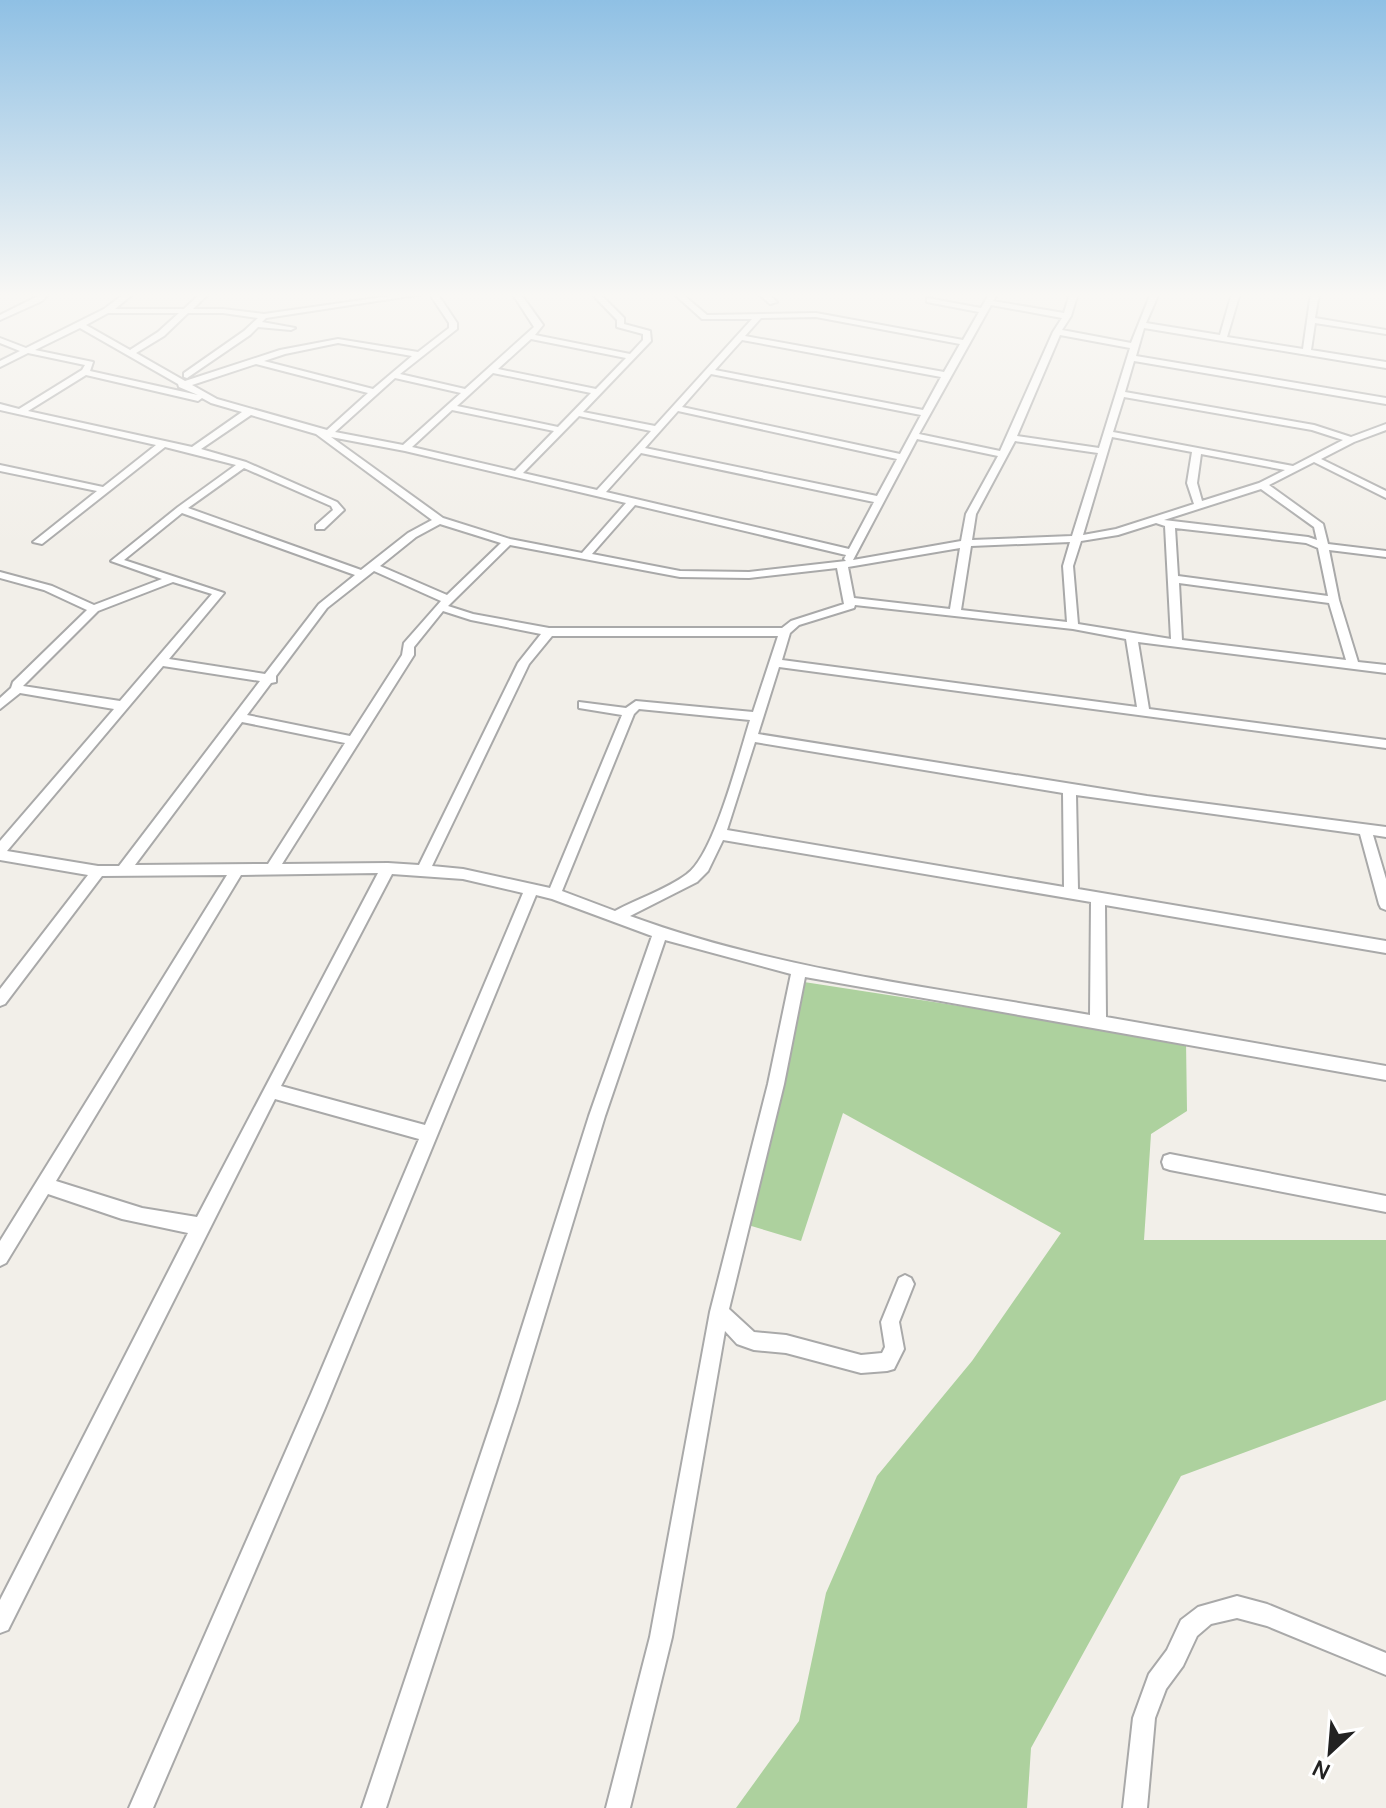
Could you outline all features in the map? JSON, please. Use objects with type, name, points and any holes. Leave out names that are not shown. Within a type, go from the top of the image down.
[{"type":"street","points":[[20,412],[76,377]]},
{"type":"street","points":[[106,377],[214,401],[324,432],[405,448],[851,553]]},
{"type":"street","points":[[170,377],[214,401]]},
{"type":"street","points":[[179,383],[187,377]]},
{"type":"street","points":[[179,383],[198,377]]},
{"type":"street","points":[[317,377],[375,392]]},
{"type":"street","points":[[324,432],[390,377]]},
{"type":"street","points":[[403,377],[468,392]]},
{"type":"street","points":[[405,448],[483,377]]},
{"type":"street","points":[[527,377],[599,392]]},
{"type":"street","points":[[516,475],[613,377]]},
{"type":"street","points":[[599,494],[702,377]]},
{"type":"street","points":[[741,377],[926,413]]},
{"type":"street","points":[[619,915],[692,878],[703,867],[719,834],[785,632],[795,623],[845,609],[851,601],[845,565],[945,377]]},
{"type":"street","points":[[955,613],[971,514],[1004,455],[1037,377]]},
{"type":"street","points":[[1073,626],[1068,566],[1127,377]]},
{"type":"street","points":[[1246,377],[1386,401]]},
{"type":"street","points":[[1122,394],[1314,428],[1351,440]]},
{"type":"street","points":[[0,407],[194,450],[243,464],[334,504],[339,510],[320,527]]},
{"type":"street","points":[[450,407],[561,430]]},
{"type":"street","points":[[674,408],[903,454]]},
{"type":"street","points":[[194,450],[250,411]]},
{"type":"street","points":[[577,413],[657,429]]},
{"type":"street","points":[[324,432],[439,520],[508,542],[584,557],[696,575],[749,575],[845,565],[968,543],[1076,539],[1153,522],[1262,485],[1351,440],[1386,427]]},
{"type":"street","points":[[1371,432],[1386,440]]},
{"type":"street","points":[[1109,434],[1295,469]]},
{"type":"street","points":[[914,436],[1004,455]]},
{"type":"street","points":[[1011,438],[1104,451]]},
{"type":"street","points":[[38,542],[164,443]]},
{"type":"street","points":[[640,450],[880,500]]},
{"type":"street","points":[[1197,450],[1192,483],[1199,506]]},
{"type":"street","points":[[1313,458],[1386,495]]},
{"type":"street","points":[[243,464],[116,561],[169,580],[219,593],[0,853],[98,871],[122,872],[424,869],[532,888],[619,915],[660,933],[799,970],[1386,1073]]},
{"type":"street","points":[[0,468],[105,490]]},
{"type":"street","points":[[1262,485],[1315,521],[1353,665]]},
{"type":"street","points":[[584,557],[632,502]]},
{"type":"street","points":[[181,509],[367,570],[471,617],[549,632],[785,632]]},
{"type":"street","points":[[122,872],[272,679],[323,606],[412,535],[439,520]]},
{"type":"street","points":[[1153,522],[1308,540],[1323,546],[1386,554]]},
{"type":"street","points":[[1170,524],[1176,579],[1177,643]]},
{"type":"street","points":[[271,870],[408,655],[408,646],[445,604],[508,542]]},
{"type":"street","points":[[0,575],[48,588],[94,609]]},
{"type":"street","points":[[1176,579],[1334,600]]},
{"type":"street","points":[[0,705],[94,609],[169,580]]},
{"type":"street","points":[[851,601],[1073,626],[1177,643],[1386,669]]},
{"type":"street","points":[[424,869],[524,663],[549,632]]},
{"type":"street","points":[[1131,636],[1144,713]]},
{"type":"street","points":[[163,662],[272,679]]},
{"type":"street","points":[[775,663],[1386,744]]},
{"type":"street","points":[[17,689],[123,706]]},
{"type":"street","points":[[554,894],[629,712],[640,703],[757,717]]},
{"type":"street","points":[[583,705],[629,712]]},
{"type":"street","points":[[241,718],[355,741]]},
{"type":"street","points":[[751,737],[1069,791],[1386,832]]},
{"type":"street","points":[[1069,791],[1071,894]]},
{"type":"street","points":[[1365,829],[1386,904]]},
{"type":"street","points":[[719,834],[1386,947]]},
{"type":"street","points":[[0,1622],[388,868]]},
{"type":"street","points":[[0,1257],[237,870]]},
{"type":"street","points":[[0,1000],[98,871]]},
{"type":"street","points":[[141,1808],[318,1401],[532,888]]},
{"type":"street","points":[[1098,899],[1098,1022]]},
{"type":"street","points":[[374,1808],[508,1403],[597,1116],[660,933]]},
{"type":"street","points":[[618,1808],[661,1637],[719,1312],[776,1084],[799,970]]},
{"type":"street","points":[[272,1091],[429,1134]]},
{"type":"street","points":[[1170,1162],[1386,1204]]},
{"type":"street","points":[[45,1185],[137,1216],[174,1225],[203,1226]]},
{"type":"street","points":[[719,1312],[744,1337],[754,1341],[786,1344],[861,1364],[887,1362],[895,1349],[890,1322],[905,1284]]},
{"type":"street","points":[[1135,1808],[1144,1718],[1157,1682],[1175,1658],[1189,1628],[1206,1615],[1237,1607],[1267,1615],[1386,1664]]},
{"type":"green space","points":[[804,982],[1186,1041],[1187,1111],[1151,1134],[1144,1240],[1386,1240],[1386,1400],[1181,1476],[1031,1748],[1027,1808],[736,1808],[799,1721],[826,1593],[877,1476],[972,1361],[1061,1233],[843,1113],[801,1241],[748,1225]]}]
